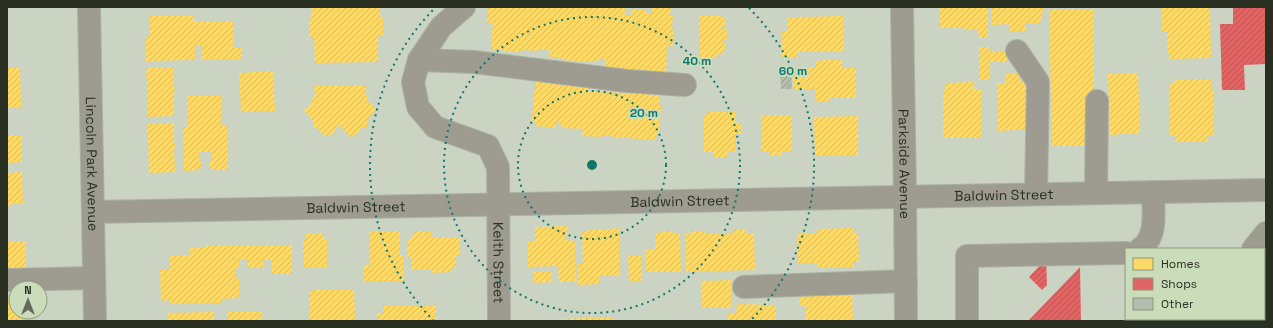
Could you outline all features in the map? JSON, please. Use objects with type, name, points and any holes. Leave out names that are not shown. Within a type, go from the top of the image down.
[{"type":"main road","points":[[1254,248],[1266,233]]},
{"type":"street","name":"Lincoln Park Avenue","points":[[90,7],[95,321]]},
{"type":"street","name":"Keith Street","points":[[464,7],[441,28],[419,60],[413,82],[418,107],[435,127],[488,146],[498,167],[500,321]]},
{"type":"street","name":"Parkside Avenue","points":[[902,7],[906,196],[906,321]]},
{"type":"street","points":[[1017,51],[1038,82],[1036,194]]},
{"type":"street","points":[[419,60],[474,62],[627,81],[685,84]]},
{"type":"street","points":[[1096,193],[1097,100]]},
{"type":"street","name":"Baldwin Street","points":[[93,212],[1266,190]]},
{"type":"street","points":[[1141,248],[1145,245],[1153,231],[1153,192]]},
{"type":"street","points":[[967,321],[967,256],[1125,253]]},
{"type":"street","points":[[7,280],[94,278]]},
{"type":"street","points":[[744,287],[906,281]]},
{"type":"building: Homes","points":[[311,7],[380,7],[380,17],[383,17],[383,35],[378,35],[378,62],[315,63],[314,37],[309,37],[309,18],[311,18]]},
{"type":"building: Homes","points":[[488,7],[625,7],[625,16],[631,16],[631,9],[646,10],[646,14],[652,14],[652,7],[671,7],[670,16],[673,16],[672,29],[674,29],[673,46],[667,46],[666,73],[619,70],[620,68],[605,67],[606,60],[595,59],[595,62],[562,60],[562,57],[549,57],[550,50],[521,50],[521,52],[491,49],[493,23],[487,23]]},
{"type":"building: Homes","points":[[940,7],[988,7],[988,37],[979,38],[978,30],[964,30],[964,28],[940,28]]},
{"type":"building: Homes","points":[[992,7],[1043,7],[1043,11],[1040,23],[1023,24],[1026,25],[1026,31],[1010,31],[1009,24],[992,25]]},
{"type":"building: Homes","points":[[1161,7],[1210,7],[1211,58],[1170,59],[1170,53],[1167,53],[1167,32],[1162,32]]},
{"type":"building: Homes","points":[[1049,9],[1093,9],[1094,91],[1091,91],[1092,146],[1052,146]]},
{"type":"building: Homes","points":[[722,15],[722,18],[725,18],[725,28],[722,28],[722,30],[727,30],[727,39],[723,40],[725,50],[723,50],[723,54],[718,54],[718,57],[700,58],[699,16]]},
{"type":"building: Homes","points":[[150,16],[194,16],[194,22],[233,21],[233,48],[242,48],[242,59],[202,59],[202,46],[195,46],[195,60],[146,61],[146,37],[150,37]]},
{"type":"building: Homes","points":[[843,16],[844,51],[798,52],[798,58],[782,58],[782,32],[788,31],[787,18]]},
{"type":"building: Homes","points":[[979,47],[989,47],[989,52],[1008,52],[1008,62],[989,62],[989,80],[979,80]]},
{"type":"building: Homes","points":[[842,60],[842,68],[856,68],[856,98],[829,98],[829,101],[816,101],[816,89],[793,89],[793,67],[815,67],[815,61]]},
{"type":"building: Homes","points":[[173,67],[173,87],[175,91],[174,116],[148,117],[147,68]]},
{"type":"building: Homes","points":[[7,68],[20,68],[21,107],[7,108]]},
{"type":"building: Homes","points":[[273,71],[275,111],[241,112],[239,73]]},
{"type":"building: Homes","points":[[1138,73],[1140,133],[1110,135],[1108,74]]},
{"type":"building: Homes","points":[[1005,74],[1020,74],[1020,81],[1026,81],[1026,84],[1031,84],[1031,93],[1026,93],[1027,129],[998,131],[997,83],[1006,83]]},
{"type":"building: Homes","points":[[1178,79],[1211,79],[1211,90],[1213,90],[1213,135],[1208,135],[1208,142],[1175,142],[1175,136],[1170,136],[1169,91],[1170,85]]},
{"type":"building: Homes","points":[[536,81],[589,84],[588,91],[660,95],[659,106],[661,106],[658,135],[656,135],[655,140],[611,137],[612,136],[603,135],[602,137],[582,136],[583,129],[563,128],[558,121],[555,128],[535,126],[535,121],[532,121]]},
{"type":"building: Homes","points":[[973,82],[973,89],[981,89],[981,138],[943,138],[943,89],[946,89],[946,83]]},
{"type":"building: Homes","points":[[365,85],[365,96],[367,96],[368,101],[376,110],[368,119],[368,127],[363,127],[351,137],[339,125],[331,135],[330,134],[328,136],[322,134],[317,128],[313,128],[313,121],[304,111],[312,103],[312,97],[315,97],[314,86]]},
{"type":"building: Homes","points":[[187,96],[221,96],[221,126],[227,126],[228,170],[212,170],[212,167],[209,167],[209,162],[212,162],[212,152],[199,152],[199,162],[202,162],[202,167],[199,167],[199,170],[184,171],[183,127],[188,127]]},
{"type":"building: Homes","points":[[708,112],[735,112],[735,123],[741,123],[741,134],[735,134],[735,151],[727,151],[727,158],[713,158],[713,152],[704,152],[704,115],[708,115]]},
{"type":"building: Homes","points":[[761,115],[792,115],[792,151],[781,151],[781,155],[770,155],[770,151],[761,151]]},
{"type":"building: Homes","points":[[858,116],[858,155],[815,155],[814,117]]},
{"type":"building: Homes","points":[[174,123],[175,172],[149,173],[148,124]]},
{"type":"building: Homes","points":[[7,135],[22,135],[22,162],[7,163]]},
{"type":"building: Homes","points":[[22,172],[23,203],[11,203],[11,206],[7,206],[7,173]]},
{"type":"building: Homes","points":[[568,226],[565,240],[575,241],[576,281],[559,282],[558,266],[528,267],[527,242],[535,242],[535,227]]},
{"type":"building: Homes","points":[[619,228],[619,275],[599,276],[599,284],[578,285],[578,264],[583,264],[582,231]]},
{"type":"building: Homes","points":[[853,228],[853,233],[858,233],[859,262],[854,262],[854,267],[818,267],[818,263],[798,263],[798,234],[817,234],[817,229]]},
{"type":"building: Homes","points":[[734,230],[746,230],[746,233],[754,233],[755,270],[686,272],[686,234],[692,234],[692,231],[705,231],[705,233],[734,233]]},
{"type":"building: Homes","points":[[369,231],[400,231],[400,255],[403,255],[404,281],[364,281],[364,265],[369,265]]},
{"type":"building: Homes","points":[[416,231],[430,231],[433,237],[460,237],[460,255],[456,256],[456,268],[451,268],[452,272],[432,273],[432,269],[411,269],[411,258],[407,258],[407,244],[408,240],[411,240],[411,237]]},
{"type":"building: Homes","points":[[660,231],[673,231],[673,234],[680,234],[681,272],[646,272],[645,249],[655,249],[655,234],[661,234]]},
{"type":"building: Homes","points":[[306,234],[324,234],[324,240],[327,240],[327,267],[304,267],[303,240],[306,240]]},
{"type":"building: Homes","points":[[7,241],[25,241],[26,276],[7,276]]},
{"type":"building: Homes","points":[[206,245],[292,245],[292,274],[272,274],[271,259],[263,260],[263,268],[248,268],[248,259],[239,260],[239,267],[235,267],[235,279],[239,278],[239,298],[221,299],[221,303],[169,304],[169,300],[161,301],[160,269],[170,269],[170,256],[190,255],[190,248],[206,248]]},
{"type":"building: Homes","points":[[628,256],[641,256],[642,281],[629,281]]},
{"type":"building: Homes","points":[[551,271],[552,282],[533,283],[533,272]]},
{"type":"building: Homes","points":[[731,280],[731,308],[701,308],[701,281]]},
{"type":"building: Homes","points":[[852,288],[853,320],[805,320],[805,306],[799,306],[799,290]]},
{"type":"building: Homes","points":[[314,290],[354,290],[355,321],[309,321],[309,292],[314,292]]},
{"type":"building: Homes","points":[[8,298],[8,320],[24,321],[7,321]]},
{"type":"building: Homes","points":[[737,304],[776,305],[776,321],[727,321],[727,314],[736,314]]},
{"type":"building: Homes","points":[[383,306],[436,306],[436,321],[377,321],[377,313],[383,313]]},
{"type":"building: Homes","points":[[261,311],[261,321],[227,321],[227,312]]},
{"type":"building: Homes","points":[[214,312],[214,321],[168,321],[168,313]]},
{"type":"building: Homes","points":[[614,317],[614,321],[559,321],[559,319]]},
{"type":"building: Shops","points":[[1233,7],[1266,7],[1266,64],[1244,65],[1245,90],[1222,90],[1220,24],[1233,24]]},
{"type":"building: Shops","points":[[1046,259],[1047,285],[1042,290],[1029,277]]},
{"type":"building: Shops","points":[[1080,267],[1081,321],[1028,321]]},
{"type":"building: Other","points":[[780,67],[791,67],[792,89],[781,89]]}]
